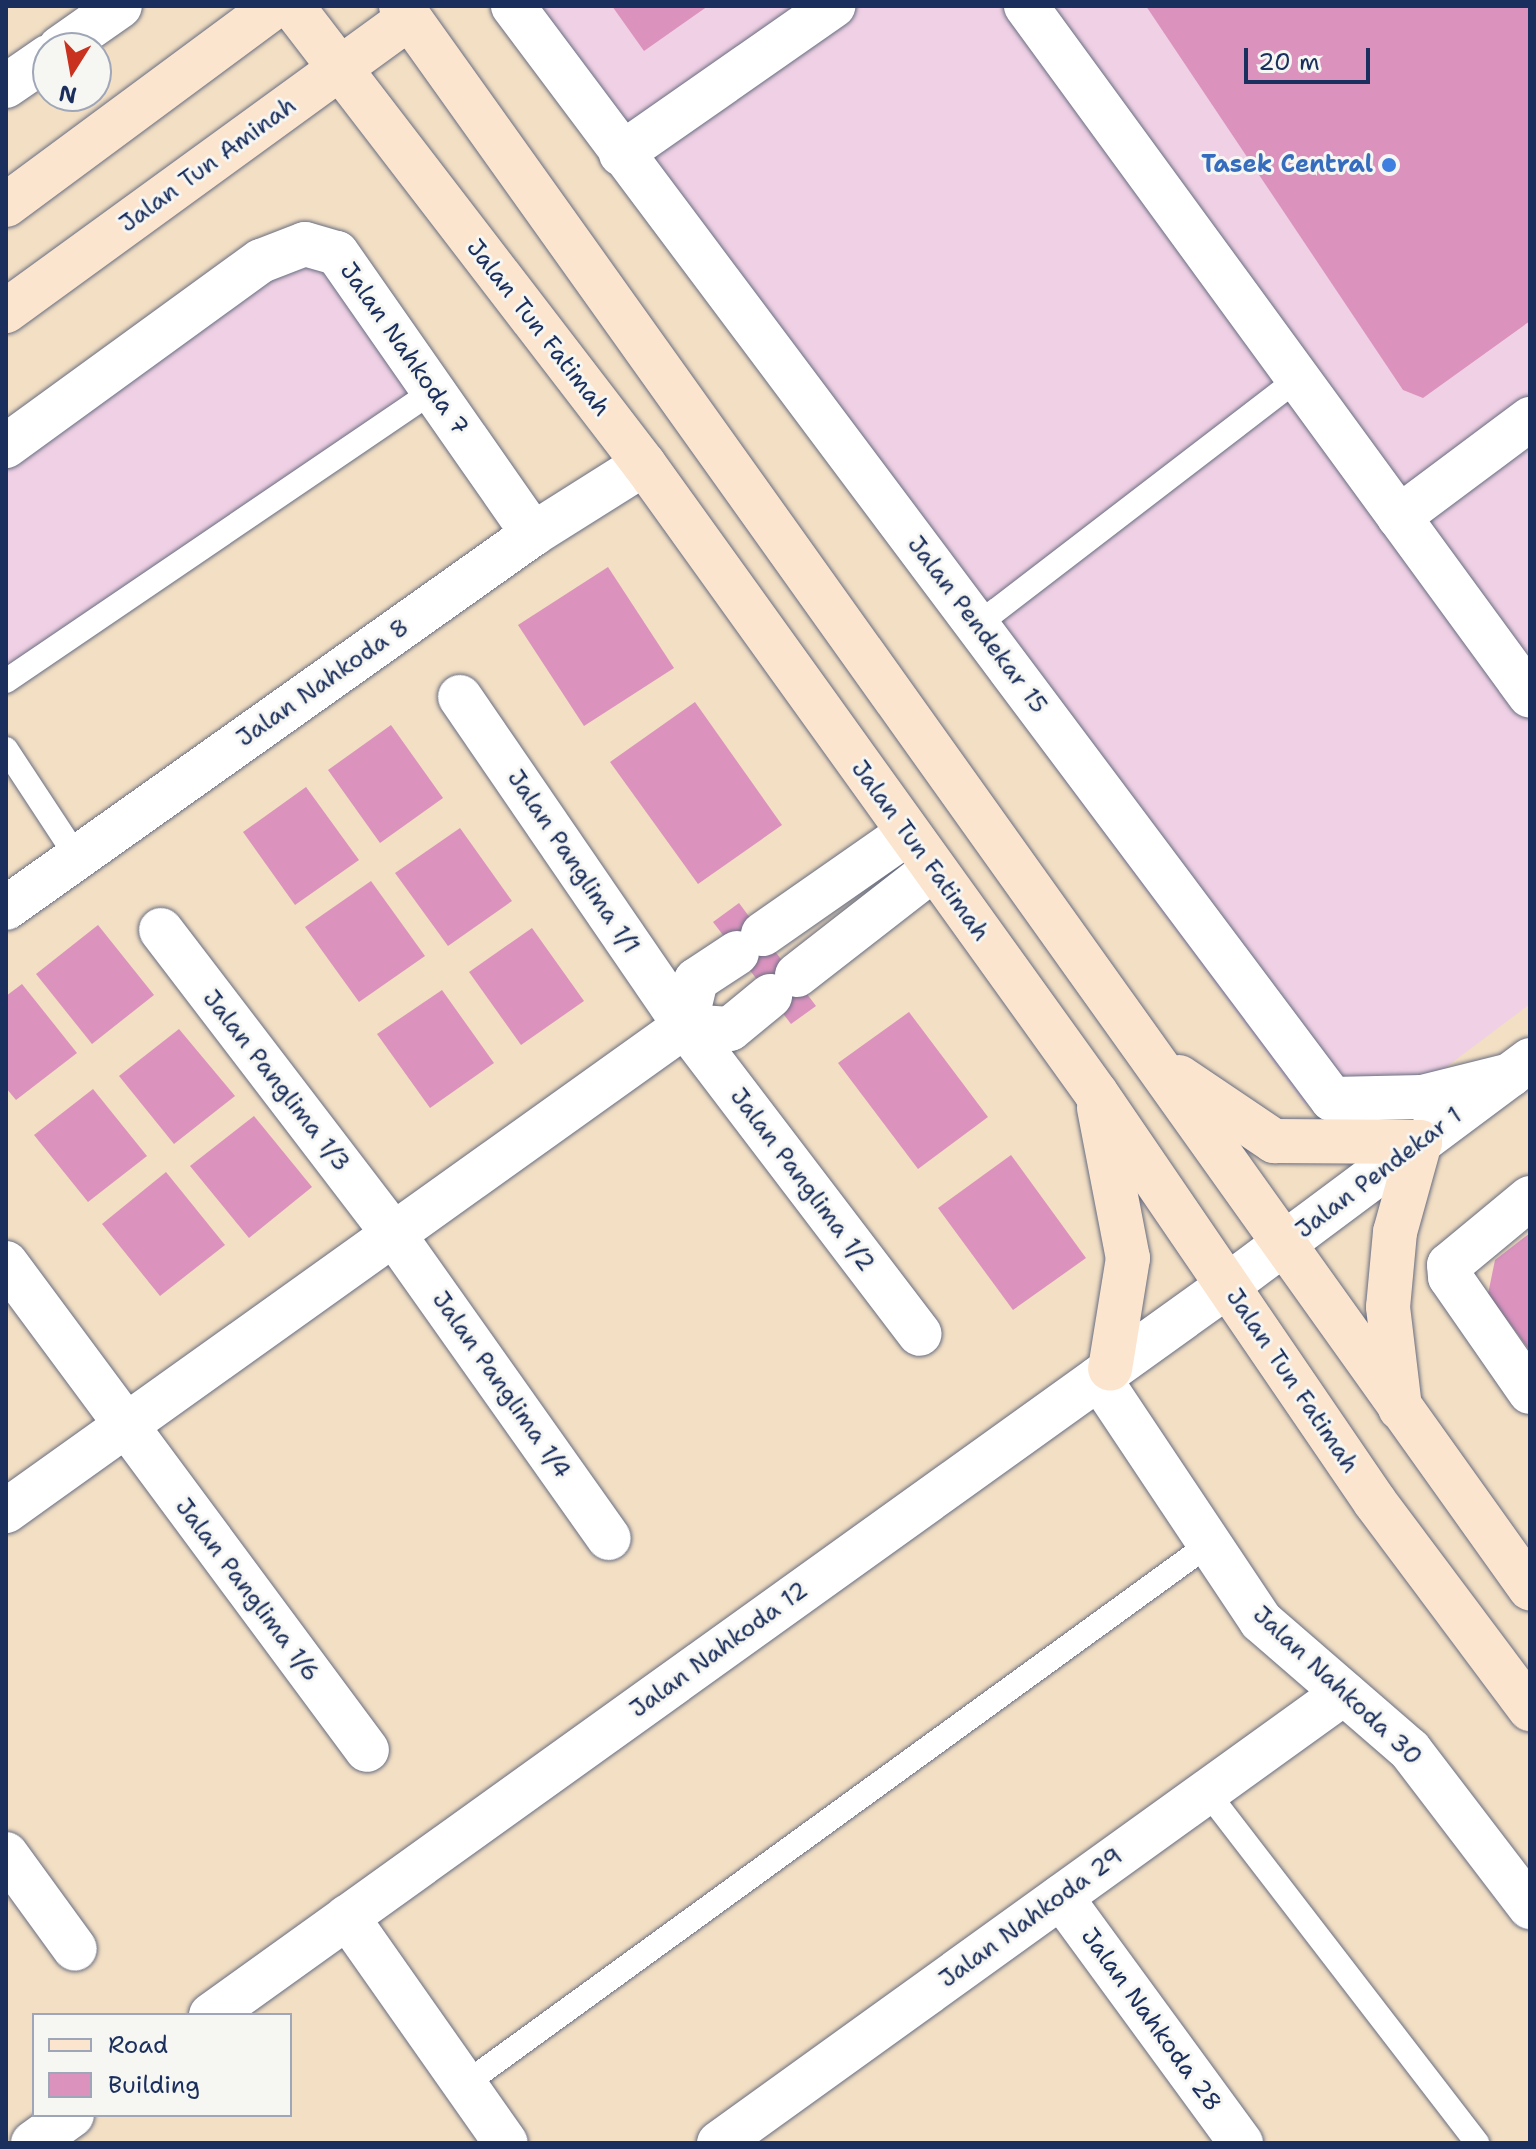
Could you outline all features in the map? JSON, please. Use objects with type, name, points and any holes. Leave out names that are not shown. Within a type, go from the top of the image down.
[{"type":"main road","points":[[6,205],[275,6]]},
{"type":"main road","name":"Jalan Tun Fatimah","points":[[292,6],[338,71],[644,464],[1096,1093],[1375,1502],[1530,1709]]},
{"type":"main road","points":[[405,12],[1149,1053],[1282,1245],[1530,1588]]},
{"type":"main road","name":"Jalan Tun Aminah","points":[[6,311],[338,71],[405,12]]},
{"type":"main road","points":[[862,652],[857,690],[953,819],[952,852],[933,869]]},
{"type":"main road","points":[[1149,1053],[1274,1141],[1420,1142],[1395,1232],[1388,1307],[1400,1410]]},
{"type":"main road","points":[[1096,1093],[1128,1258],[1105,1374]]},
{"type":"street","points":[[83,32],[120,6]]},
{"type":"street","name":"Jalan Pendekar 15","points":[[513,6],[1332,1099],[1422,1097],[1520,1068]]},
{"type":"street","points":[[621,154],[833,6]]},
{"type":"street","points":[[1026,6],[1529,694]]},
{"type":"street","points":[[6,86],[32,68]]},
{"type":"street","name":"Jalan Nahkoda 7","points":[[6,446],[261,261],[305,244],[337,253],[533,534]]},
{"type":"street","points":[[1399,517],[1530,419]]},
{"type":"street","name":"Jalan Nahkoda 8","points":[[6,908],[533,534],[644,464]]},
{"type":"street","name":"Jalan Panglima 1/1","points":[[460,697],[685,1026]]},
{"type":"street","points":[[685,1026],[696,980],[908,833]]},
{"type":"street","points":[[6,1511],[127,1430],[392,1232],[685,1026],[730,1029],[933,869]]},
{"type":"street","name":"Jalan Panglima 1/3","points":[[161,930],[392,1232]]},
{"type":"street","name":"Jalan Panglima 1/2","points":[[685,1026],[920,1334]]},
{"type":"street","name":"Jalan Pendekar 1","points":[[1227,1286],[1520,1068]]},
{"type":"street","points":[[1530,1198],[1449,1265],[1530,1392]]},
{"type":"street","name":"Jalan Panglima 1/4","points":[[392,1232],[609,1538]]},
{"type":"street","name":"Jalan Panglima 1/6","points":[[6,1263],[367,1750]]},
{"type":"street","name":"Jalan Nahkoda 12","points":[[214,2013],[1227,1286]]},
{"type":"street","name":"Jalan Nahkoda 30","points":[[1105,1374],[1209,1544],[1261,1621],[1410,1750],[1530,1907]]},
{"type":"street","name":"Jalan Nahkoda 29","points":[[719,2143],[1344,1693]]},
{"type":"street","points":[[6,1854],[75,1949]]},
{"type":"street","name":"Jalan Nahkoda 28","points":[[1061,1897],[1240,2143]]},
{"type":"street","points":[[347,1917],[506,2143]]},
{"type":"street","points":[[33,2143],[69,2117]]},
{"type":"lane","points":[[977,625],[1298,379]]},
{"type":"lane","points":[[6,681],[433,391]]},
{"type":"lane","points":[[6,749],[77,857]]},
{"type":"lane","points":[[465,2084],[1209,1544]]},
{"type":"lane","points":[[1207,1792],[1477,2143]]},
{"type":"shaded area","points":[[490,6],[1530,6],[1530,1004],[1373,1122],[1304,1103]]},
{"type":"shaded area","points":[[306,262],[327,266],[413,390],[6,670],[6,465],[266,275]]},
{"type":"building","points":[[612,6],[708,6],[644,51]]},
{"type":"building","name":"Tasek Central","points":[[1146,6],[1530,6],[1530,321],[1423,398],[1403,390]]},
{"type":"building","points":[[608,567],[674,668],[584,726],[518,625]]},
{"type":"building","points":[[695,702],[782,825],[698,884],[610,762]]},
{"type":"building","points":[[391,725],[443,798],[380,843],[328,770]]},
{"type":"building","points":[[306,787],[359,860],[295,905],[243,832]]},
{"type":"building","points":[[460,828],[512,901],[448,946],[395,873]]},
{"type":"building","points":[[371,881],[425,956],[359,1002],[305,927]]},
{"type":"building","points":[[739,903],[816,1006],[791,1024],[713,922]]},
{"type":"building","points":[[98,925],[154,995],[92,1044],[36,974]]},
{"type":"building","points":[[532,928],[584,1001],[521,1045],[469,972]]},
{"type":"building","points":[[22,984],[77,1053],[16,1100],[6,1088],[6,996]]},
{"type":"building","points":[[442,990],[494,1063],[430,1108],[377,1034]]},
{"type":"building","points":[[909,1012],[988,1117],[918,1169],[838,1063]]},
{"type":"building","points":[[179,1029],[235,1096],[174,1144],[119,1076]]},
{"type":"building","points":[[93,1089],[147,1156],[88,1202],[34,1135]]},
{"type":"building","points":[[254,1116],[312,1187],[249,1238],[190,1166]]},
{"type":"building","points":[[1011,1155],[1086,1258],[1013,1310],[938,1208]]},
{"type":"building","points":[[166,1172],[225,1245],[160,1296],[102,1224]]},
{"type":"building","points":[[1530,1233],[1530,1351],[1488,1294],[1495,1260]]},
{"type":"place","name":"Tasek Central","points":[[1389,165]]}]
